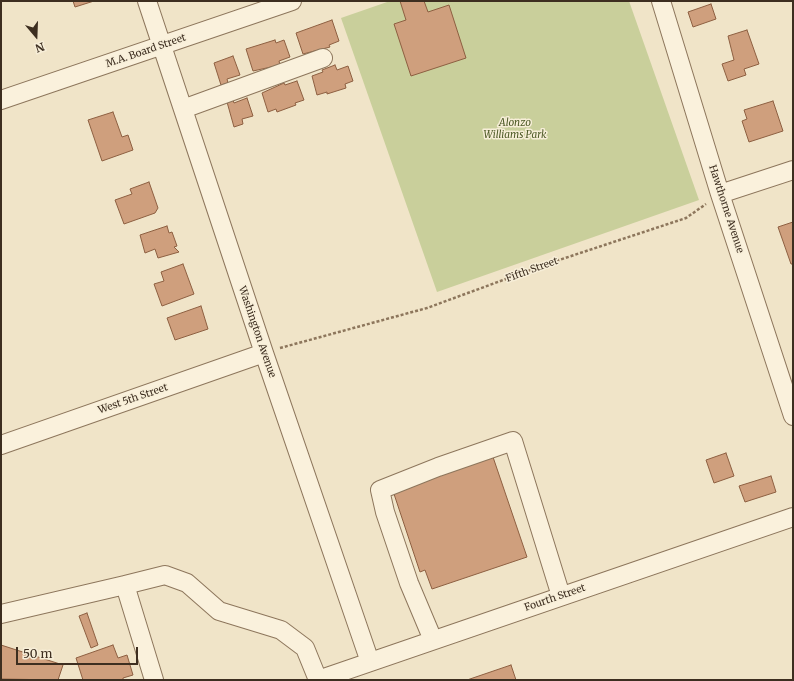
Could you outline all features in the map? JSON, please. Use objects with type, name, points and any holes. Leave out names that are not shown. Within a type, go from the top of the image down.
[{"type":"street","name":"Washington Avenue","points":[[147,1],[264,353],[370,662]]},
{"type":"street","name":"M.A. Board Street","points":[[1,100],[292,1]]},
{"type":"street","name":"Hawthorne Avenue","points":[[661,1],[720,194],[793,416]]},
{"type":"street","points":[[183,108],[322,58]]},
{"type":"street","points":[[720,194],[793,170]]},
{"type":"street","name":"West 5th Street","points":[[1,445],[264,353]]},
{"type":"street","points":[[433,640],[409,583],[385,512],[380,490],[438,466],[513,441],[561,596]]},
{"type":"street","name":"Fourth Street","points":[[318,680],[793,517]]},
{"type":"street","points":[[1,614],[165,575],[187,583],[219,611],[281,630],[305,648],[318,680]]},
{"type":"street","points":[[125,585],[154,680]]},
{"type":"path","name":"Fifth Street","points":[[264,353],[427,308],[544,265],[686,218],[720,194]]},
{"type":"green space","name":"Alonzo Williams Park","points":[[390,1],[629,1],[699,200],[437,292],[341,18]]},
{"type":"building","points":[[73,1],[94,1],[75,7]]},
{"type":"building","points":[[400,1],[424,1],[428,12],[449,5],[466,58],[411,76],[394,24],[406,20]]},
{"type":"building","points":[[711,4],[716,19],[693,27],[688,12]]},
{"type":"building","points":[[332,20],[339,41],[329,45],[330,47],[303,54],[296,33]]},
{"type":"building","points":[[747,30],[759,64],[744,69],[746,75],[728,81],[722,64],[734,60],[728,36]]},
{"type":"building","points":[[275,40],[276,43],[284,40],[290,57],[279,61],[280,65],[253,71],[246,49]]},
{"type":"building","points":[[233,56],[240,75],[227,79],[228,83],[221,85],[214,63]]},
{"type":"building","points":[[335,65],[337,70],[348,66],[353,81],[345,84],[346,88],[327,94],[327,92],[317,95],[312,76]]},
{"type":"building","points":[[297,81],[304,100],[295,103],[296,105],[277,112],[276,109],[268,112],[262,93],[284,83],[285,85]]},
{"type":"building","points":[[247,98],[253,116],[242,119],[243,124],[234,127],[227,102],[233,100],[234,103]]},
{"type":"building","points":[[773,101],[783,131],[749,142],[742,121],[747,119],[744,110]]},
{"type":"building","points":[[113,112],[122,137],[128,135],[133,150],[102,161],[88,120]]},
{"type":"building","points":[[149,182],[158,208],[155,213],[124,224],[115,200],[132,194],[130,189]]},
{"type":"building","points":[[793,222],[793,264],[791,264],[778,227]]},
{"type":"building","points":[[167,226],[169,233],[172,232],[177,246],[174,247],[179,252],[158,258],[155,249],[145,253],[140,235]]},
{"type":"building","points":[[183,264],[194,294],[162,306],[154,284],[164,281],[161,272]]},
{"type":"building","points":[[201,306],[208,329],[175,340],[167,318]]},
{"type":"building","points":[[726,453],[734,476],[714,483],[706,460]]},
{"type":"building","points":[[493,457],[527,557],[432,589],[425,570],[420,572],[393,491]]},
{"type":"building","points":[[771,476],[776,492],[745,502],[739,486]]},
{"type":"building","points":[[87,613],[98,645],[91,648],[79,616]]},
{"type":"building","points":[[1,645],[63,665],[58,680],[1,679]]},
{"type":"building","points":[[113,645],[118,658],[127,655],[133,675],[123,678],[123,680],[83,680],[76,658]]},
{"type":"building","points":[[511,665],[516,680],[467,680]]}]
